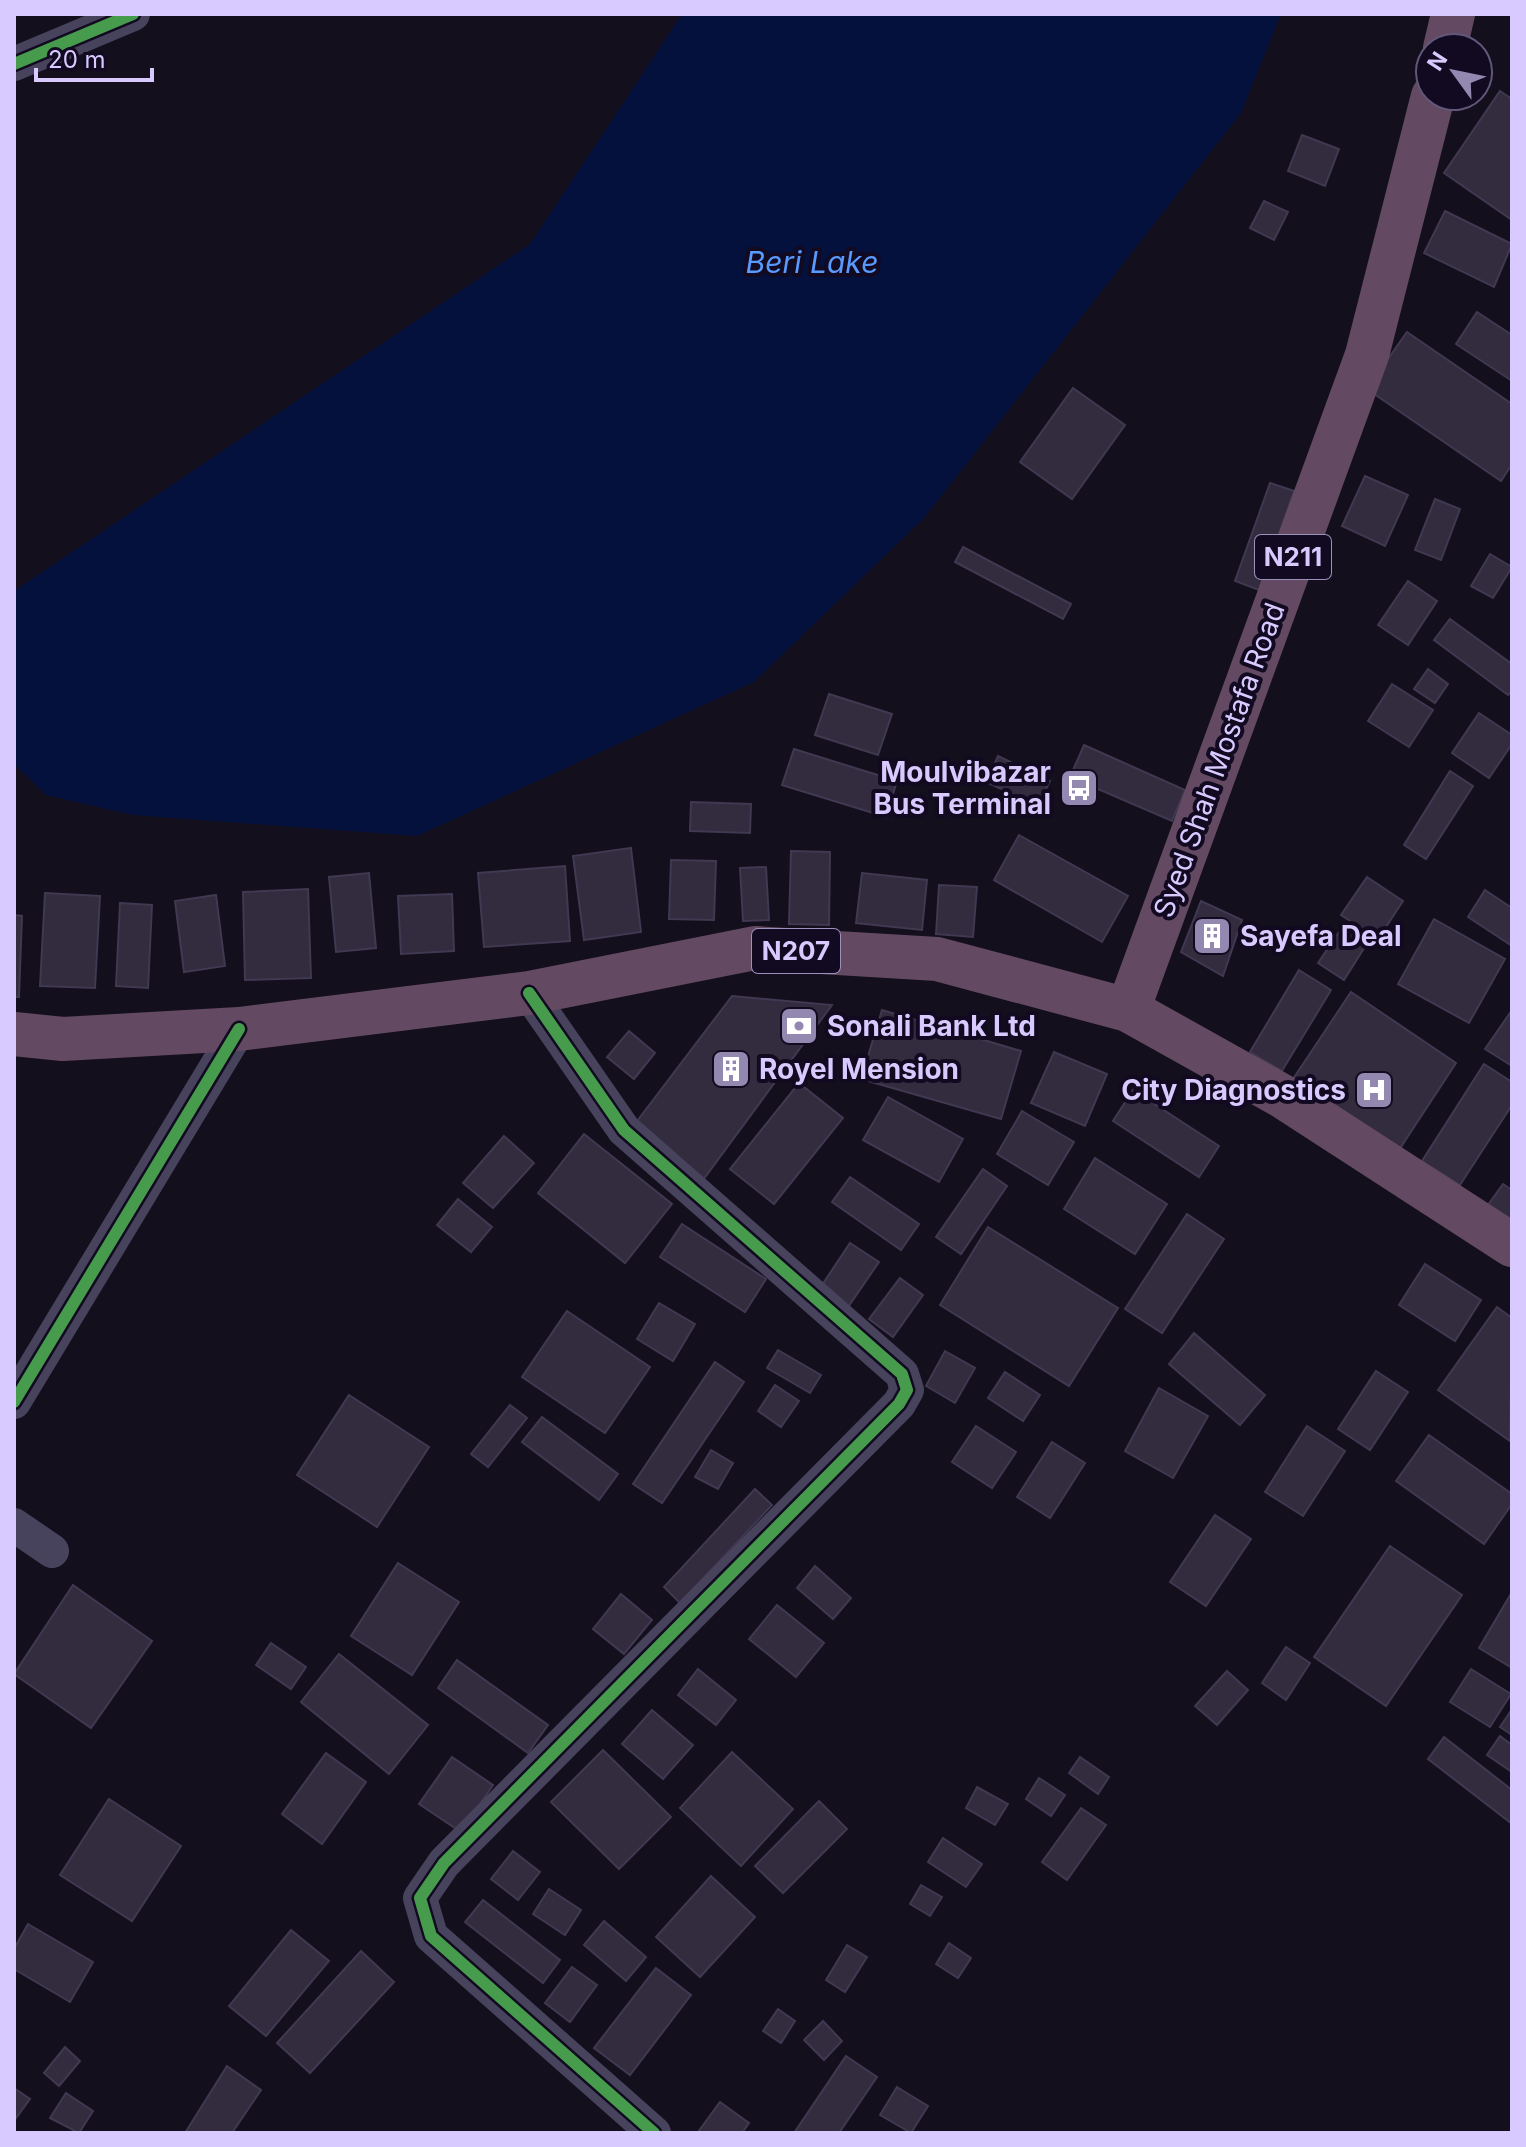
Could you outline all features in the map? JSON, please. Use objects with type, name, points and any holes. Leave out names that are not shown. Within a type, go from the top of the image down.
[{"type":"highway","name":"Syed Shah Mostafa Road","points":[[1128,1010],[1367,355],[1429,112]]},
{"type":"highway","name":"N207","points":[[14,1034],[63,1039],[239,1029],[529,993],[755,948],[937,959],[1128,1010],[1282,1096],[1512,1245]]},
{"type":"street","points":[[14,64],[133,14]]},
{"type":"street","points":[[529,993],[624,1130],[902,1374],[907,1390],[899,1404],[444,1863],[420,1898],[431,1936],[654,2133]]},
{"type":"street","points":[[14,1402],[239,1029]]},
{"type":"street","points":[[14,1525],[52,1551]]},
{"type":"water","name":"Beri Lake","points":[[682,14],[1281,14],[1241,113],[924,518],[754,682],[417,836],[132,815],[46,795],[14,764],[14,591],[530,244]]},
{"type":"building","points":[[1500,91],[1512,99],[1512,220],[1444,173],[1486,112],[1494,112],[1494,100]]},
{"type":"building","points":[[1302,135],[1339,149],[1325,186],[1288,171]]},
{"type":"building","points":[[1264,201],[1288,212],[1274,240],[1250,228]]},
{"type":"building","points":[[1445,211],[1512,244],[1494,287],[1424,253]]},
{"type":"building","points":[[1477,312],[1512,335],[1512,381],[1456,344]]},
{"type":"building","points":[[1407,332],[1512,404],[1512,464],[1501,481],[1367,389]]},
{"type":"building","points":[[1073,388],[1125,425],[1072,499],[1020,462]]},
{"type":"building","points":[[1365,476],[1408,495],[1385,546],[1342,526]]},
{"type":"building","points":[[1270,483],[1294,491],[1259,590],[1235,581]]},
{"type":"building","points":[[1435,499],[1460,509],[1441,560],[1415,550]]},
{"type":"building","points":[[963,547],[1071,604],[1063,619],[955,562]]},
{"type":"building","points":[[1490,554],[1512,567],[1493,598],[1471,586]]},
{"type":"building","points":[[1408,581],[1437,601],[1408,645],[1378,625]]},
{"type":"building","points":[[1450,619],[1512,664],[1512,691],[1508,695],[1434,640]]},
{"type":"building","points":[[1428,669],[1448,684],[1435,703],[1414,689]]},
{"type":"building","points":[[1392,684],[1433,710],[1409,747],[1368,721]]},
{"type":"building","points":[[829,694],[892,714],[878,755],[815,735]]},
{"type":"building","points":[[1479,713],[1512,735],[1512,744],[1489,778],[1452,753]]},
{"type":"building","points":[[1084,745],[1185,790],[1172,821],[1070,777]]},
{"type":"building","points":[[794,749],[897,781],[886,817],[782,785]]},
{"type":"building","points":[[998,756],[1050,781],[1038,806],[986,782]]},
{"type":"building","points":[[1450,771],[1473,786],[1426,859],[1404,845]]},
{"type":"building","points":[[691,802],[751,804],[750,833],[690,831]]},
{"type":"building","points":[[1019,835],[1128,896],[1102,942],[994,880]]},
{"type":"building","points":[[631,848],[641,932],[584,940],[573,856]]},
{"type":"building","points":[[791,851],[830,852],[829,925],[789,924]]},
{"type":"building","points":[[671,860],[716,861],[714,920],[669,919]]},
{"type":"building","points":[[565,866],[570,941],[484,947],[478,873]]},
{"type":"building","points":[[766,867],[769,920],[743,921],[740,868]]},
{"type":"building","points":[[369,873],[376,948],[336,952],[329,877]]},
{"type":"building","points":[[862,873],[927,880],[922,930],[856,923]]},
{"type":"building","points":[[1367,877],[1403,901],[1378,939],[1341,915]]},
{"type":"building","points":[[939,885],[977,887],[973,937],[936,934]]},
{"type":"building","points":[[308,889],[311,978],[245,980],[243,892]]},
{"type":"building","points":[[1485,890],[1512,908],[1512,946],[1468,917]]},
{"type":"building","points":[[45,893],[100,896],[95,988],[40,986]]},
{"type":"building","points":[[452,894],[454,951],[401,954],[398,896]]},
{"type":"building","points":[[216,895],[225,966],[184,972],[175,901]]},
{"type":"building","name":"Sayefa Deal","points":[[1201,901],[1242,920],[1223,976],[1181,952]]},
{"type":"building","points":[[120,903],[152,905],[148,988],[116,986]]},
{"type":"building","points":[[14,915],[22,916],[19,997],[14,997]]},
{"type":"building","points":[[1434,919],[1505,959],[1469,1023],[1398,984]]},
{"type":"building","points":[[1341,929],[1366,945],[1344,980],[1318,963]]},
{"type":"building","points":[[1299,970],[1331,990],[1282,1071],[1250,1052]]},
{"type":"building","points":[[1351,992],[1456,1063],[1393,1159],[1287,1088]]},
{"type":"building","name":"Royel Mension","points":[[732,996],[832,1005],[700,1184],[628,1133]]},
{"type":"building","points":[[882,1010],[1021,1051],[1001,1119],[861,1079]]},
{"type":"building","points":[[1512,1010],[1512,1066],[1485,1049]]},
{"type":"building","points":[[629,1031],[655,1053],[634,1079],[607,1057]]},
{"type":"building","points":[[1054,1052],[1107,1074],[1085,1126],[1031,1103]]},
{"type":"building","points":[[1484,1064],[1512,1082],[1512,1105],[1460,1185],[1422,1161]]},
{"type":"building","points":[[799,1083],[843,1118],[774,1204],[730,1169]]},
{"type":"building","points":[[1133,1090],[1219,1146],[1199,1177],[1113,1121]]},
{"type":"building","points":[[888,1097],[963,1139],[939,1182],[863,1140]]},
{"type":"building","points":[[1022,1111],[1074,1142],[1048,1185],[997,1154]]},
{"type":"building","points":[[584,1134],[672,1204],[625,1263],[538,1193]]},
{"type":"building","points":[[504,1136],[534,1163],[493,1208],[463,1183]]},
{"type":"building","points":[[1095,1158],[1167,1204],[1135,1254],[1064,1209]]},
{"type":"building","points":[[983,1169],[1007,1186],[961,1254],[936,1237]]},
{"type":"building","points":[[850,1177],[919,1224],[901,1250],[832,1202]]},
{"type":"building","points":[[1503,1184],[1512,1190],[1512,1228],[1485,1209]]},
{"type":"building","points":[[458,1199],[492,1227],[471,1252],[437,1225]]},
{"type":"building","points":[[1187,1214],[1224,1239],[1162,1333],[1125,1309]]},
{"type":"building","points":[[682,1224],[766,1279],[745,1312],[660,1257]]},
{"type":"building","points":[[988,1227],[1118,1308],[1069,1386],[940,1305]]},
{"type":"building","points":[[850,1243],[879,1262],[846,1310],[818,1291]]},
{"type":"building","points":[[1425,1264],[1481,1300],[1455,1341],[1399,1305]]},
{"type":"building","points":[[900,1278],[923,1295],[893,1337],[869,1319]]},
{"type":"building","points":[[659,1303],[695,1324],[673,1361],[637,1339]]},
{"type":"building","points":[[1497,1307],[1512,1318],[1510,1441],[1438,1390]]},
{"type":"building","points":[[567,1311],[650,1367],[605,1433],[522,1377]]},
{"type":"building","points":[[1194,1333],[1265,1395],[1240,1425],[1169,1364]]},
{"type":"building","points":[[778,1350],[821,1375],[810,1393],[767,1368]]},
{"type":"building","points":[[945,1351],[975,1368],[955,1403],[926,1386]]},
{"type":"building","points":[[715,1362],[744,1382],[662,1503],[633,1484]]},
{"type":"building","points":[[1376,1371],[1408,1392],[1370,1450],[1338,1429]]},
{"type":"building","points":[[1005,1372],[1040,1395],[1023,1421],[988,1398]]},
{"type":"building","points":[[775,1385],[799,1401],[781,1427],[758,1411]]},
{"type":"building","points":[[1159,1388],[1208,1416],[1173,1478],[1125,1451]]},
{"type":"building","points":[[349,1395],[429,1447],[377,1527],[297,1475]]},
{"type":"building","points":[[510,1405],[527,1418],[488,1467],[471,1454]]},
{"type":"building","points":[[542,1417],[618,1474],[599,1500],[522,1442]]},
{"type":"building","points":[[976,1426],[1016,1452],[992,1488],[952,1462]]},
{"type":"building","points":[[1307,1426],[1345,1451],[1303,1516],[1265,1492]]},
{"type":"building","points":[[1429,1435],[1512,1494],[1512,1504],[1484,1544],[1396,1481]]},
{"type":"building","points":[[1052,1442],[1085,1463],[1050,1518],[1017,1497]]},
{"type":"building","points":[[711,1450],[733,1463],[718,1489],[695,1477]]},
{"type":"building","points":[[755,1489],[772,1505],[680,1603],[664,1587]]},
{"type":"building","points":[[1215,1515],[1251,1539],[1206,1606],[1170,1582]]},
{"type":"building","points":[[1390,1546],[1462,1595],[1386,1706],[1314,1657]]},
{"type":"building","points":[[398,1563],[459,1602],[412,1675],[351,1636]]},
{"type":"building","points":[[815,1566],[851,1598],[833,1619],[797,1588]]},
{"type":"building","points":[[73,1585],[152,1641],[91,1728],[14,1674]]},
{"type":"building","points":[[1512,1592],[1512,1668],[1479,1648]]},
{"type":"building","points":[[621,1594],[652,1620],[624,1654],[593,1629]]},
{"type":"building","points":[[777,1605],[824,1643],[796,1677],[749,1639]]},
{"type":"building","points":[[271,1643],[306,1667],[291,1689],[256,1665]]},
{"type":"building","points":[[1286,1647],[1310,1663],[1286,1700],[1262,1683]]},
{"type":"building","points":[[339,1654],[428,1725],[389,1774],[301,1702]]},
{"type":"building","points":[[457,1660],[548,1725],[528,1753],[438,1688]]},
{"type":"building","points":[[698,1669],[736,1700],[716,1725],[678,1695]]},
{"type":"building","points":[[1471,1669],[1511,1694],[1490,1727],[1450,1702]]},
{"type":"building","points":[[1227,1671],[1248,1690],[1217,1725],[1195,1706]]},
{"type":"building","points":[[1512,1709],[1512,1735],[1500,1727]]},
{"type":"building","points":[[652,1710],[693,1745],[663,1779],[622,1744]]},
{"type":"building","points":[[1500,1736],[1512,1745],[1512,1772],[1487,1755]]},
{"type":"building","points":[[1444,1737],[1512,1790],[1512,1824],[1428,1759]]},
{"type":"building","points":[[603,1750],[671,1817],[619,1869],[551,1802]]},
{"type":"building","points":[[732,1752],[793,1809],[741,1866],[680,1808]]},
{"type":"building","points":[[326,1753],[366,1782],[322,1844],[282,1814]]},
{"type":"building","points":[[452,1757],[493,1785],[461,1832],[419,1804]]},
{"type":"building","points":[[1080,1757],[1109,1777],[1098,1794],[1069,1773]]},
{"type":"building","points":[[1039,1778],[1065,1795],[1051,1816],[1026,1799]]},
{"type":"building","points":[[977,1787],[1008,1804],[995,1825],[966,1808]]},
{"type":"building","points":[[109,1799],[181,1846],[132,1921],[60,1875]]},
{"type":"building","points":[[819,1801],[847,1829],[783,1893],[755,1866]]},
{"type":"building","points":[[1081,1808],[1106,1825],[1067,1880],[1042,1862]]},
{"type":"building","points":[[943,1838],[982,1864],[966,1887],[928,1862]]},
{"type":"building","points":[[513,1851],[540,1872],[518,1900],[491,1879]]},
{"type":"building","points":[[711,1876],[755,1917],[700,1977],[656,1937]]},
{"type":"building","points":[[921,1885],[942,1897],[930,1916],[910,1904]]},
{"type":"building","points":[[549,1889],[581,1910],[565,1935],[533,1914]]},
{"type":"building","points":[[483,1900],[560,1960],[543,1983],[465,1922]]},
{"type":"building","points":[[604,1921],[646,1957],[626,1981],[584,1945]]},
{"type":"building","points":[[28,1924],[93,1962],[70,2002],[14,1969],[14,1949]]},
{"type":"building","points":[[291,1930],[329,1961],[266,2036],[229,2006]]},
{"type":"building","points":[[949,1943],[971,1958],[958,1978],[936,1964]]},
{"type":"building","points":[[847,1945],[867,1957],[845,1992],[826,1980]]},
{"type":"building","points":[[361,1951],[394,1982],[310,2073],[277,2043]]},
{"type":"building","points":[[572,1967],[597,1985],[570,2022],[545,2003]]},
{"type":"building","points":[[656,1968],[691,1995],[630,2075],[594,2048]]},
{"type":"building","points":[[778,2009],[795,2021],[781,2043],[763,2031]]},
{"type":"building","points":[[823,2021],[842,2041],[824,2060],[804,2040]]},
{"type":"building","points":[[65,2047],[80,2061],[59,2086],[44,2073]]},
{"type":"building","points":[[846,2056],[877,2077],[839,2133],[794,2133]]},
{"type":"building","points":[[227,2066],[261,2090],[232,2133],[185,2133]]},
{"type":"building","points":[[897,2087],[928,2106],[911,2133],[880,2115]]},
{"type":"building","points":[[14,2088],[30,2099],[14,2121]]},
{"type":"building","points":[[66,2093],[93,2111],[79,2133],[50,2118]]},
{"type":"building","points":[[720,2102],[749,2123],[742,2133],[698,2132]]},
{"type":"cycle path","points":[[14,64],[133,14]]},
{"type":"cycle path","points":[[529,993],[624,1130],[902,1374],[907,1390],[899,1404],[444,1863],[420,1898],[431,1936],[654,2133]]},
{"type":"cycle path","points":[[14,1402],[239,1029]]},
{"type":"place","name":"Moulvibazar Bus Terminal","points":[[1079,788]]},
{"type":"place","name":"Sayefa Deal","points":[[1212,936]]},
{"type":"place","name":"Sonali Bank Ltd","points":[[799,1026]]},
{"type":"place","name":"Royel Mension","points":[[731,1069]]},
{"type":"place","name":"City Diagnostics","points":[[1374,1090]]}]
